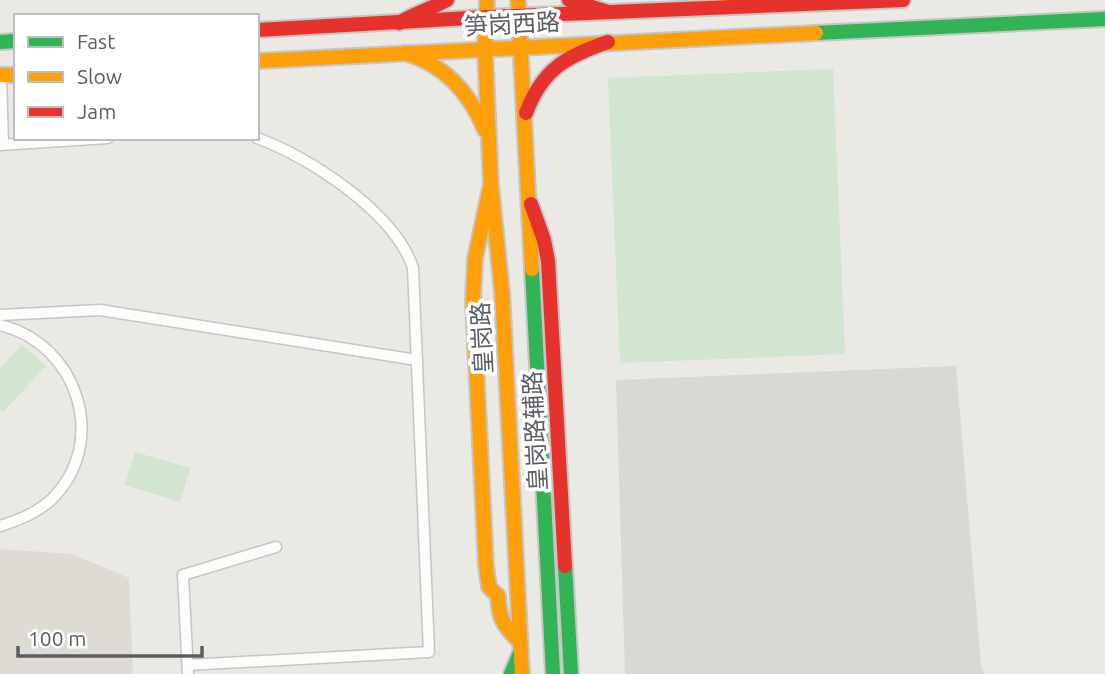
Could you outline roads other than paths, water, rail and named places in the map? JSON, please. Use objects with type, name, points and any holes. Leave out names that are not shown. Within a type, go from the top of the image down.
[{"type":"main road","points":[[399,23],[416,12],[430,9],[447,0]]},
{"type":"main road","name":"皇岗路","points":[[487,0],[485,49],[491,185],[502,292],[522,674]]},
{"type":"main road","points":[[518,0],[553,674]]},
{"type":"main road","points":[[569,0],[608,12]]},
{"type":"main road","name":"笋岗西路","points":[[259,30],[486,17],[903,0]]},
{"type":"main road","name":"笋岗西路","points":[[259,61],[1105,19]]},
{"type":"main road","points":[[524,119],[537,88],[550,71],[566,58],[608,42]]},
{"type":"main road","points":[[405,53],[433,64],[455,80],[474,106],[489,141]]},
{"type":"main road","points":[[491,185],[476,251],[473,301],[486,566],[489,587],[498,597],[499,615],[520,647],[510,674]]},
{"type":"main road","name":"皇岗路辅路","points":[[528,189],[548,261],[571,674]]},
{"type":"street","points":[[0,75],[2,145],[19,141],[49,140]]},
{"type":"street","points":[[259,139],[279,146],[343,186],[394,232],[408,251],[414,268],[429,652],[188,670],[183,575],[276,547]]},
{"type":"street","points":[[0,315],[100,310],[417,360]]},
{"type":"street","points":[[0,325],[17,329],[46,346],[68,373],[80,404],[81,438],[72,471],[52,498],[23,519],[0,526]]}]
